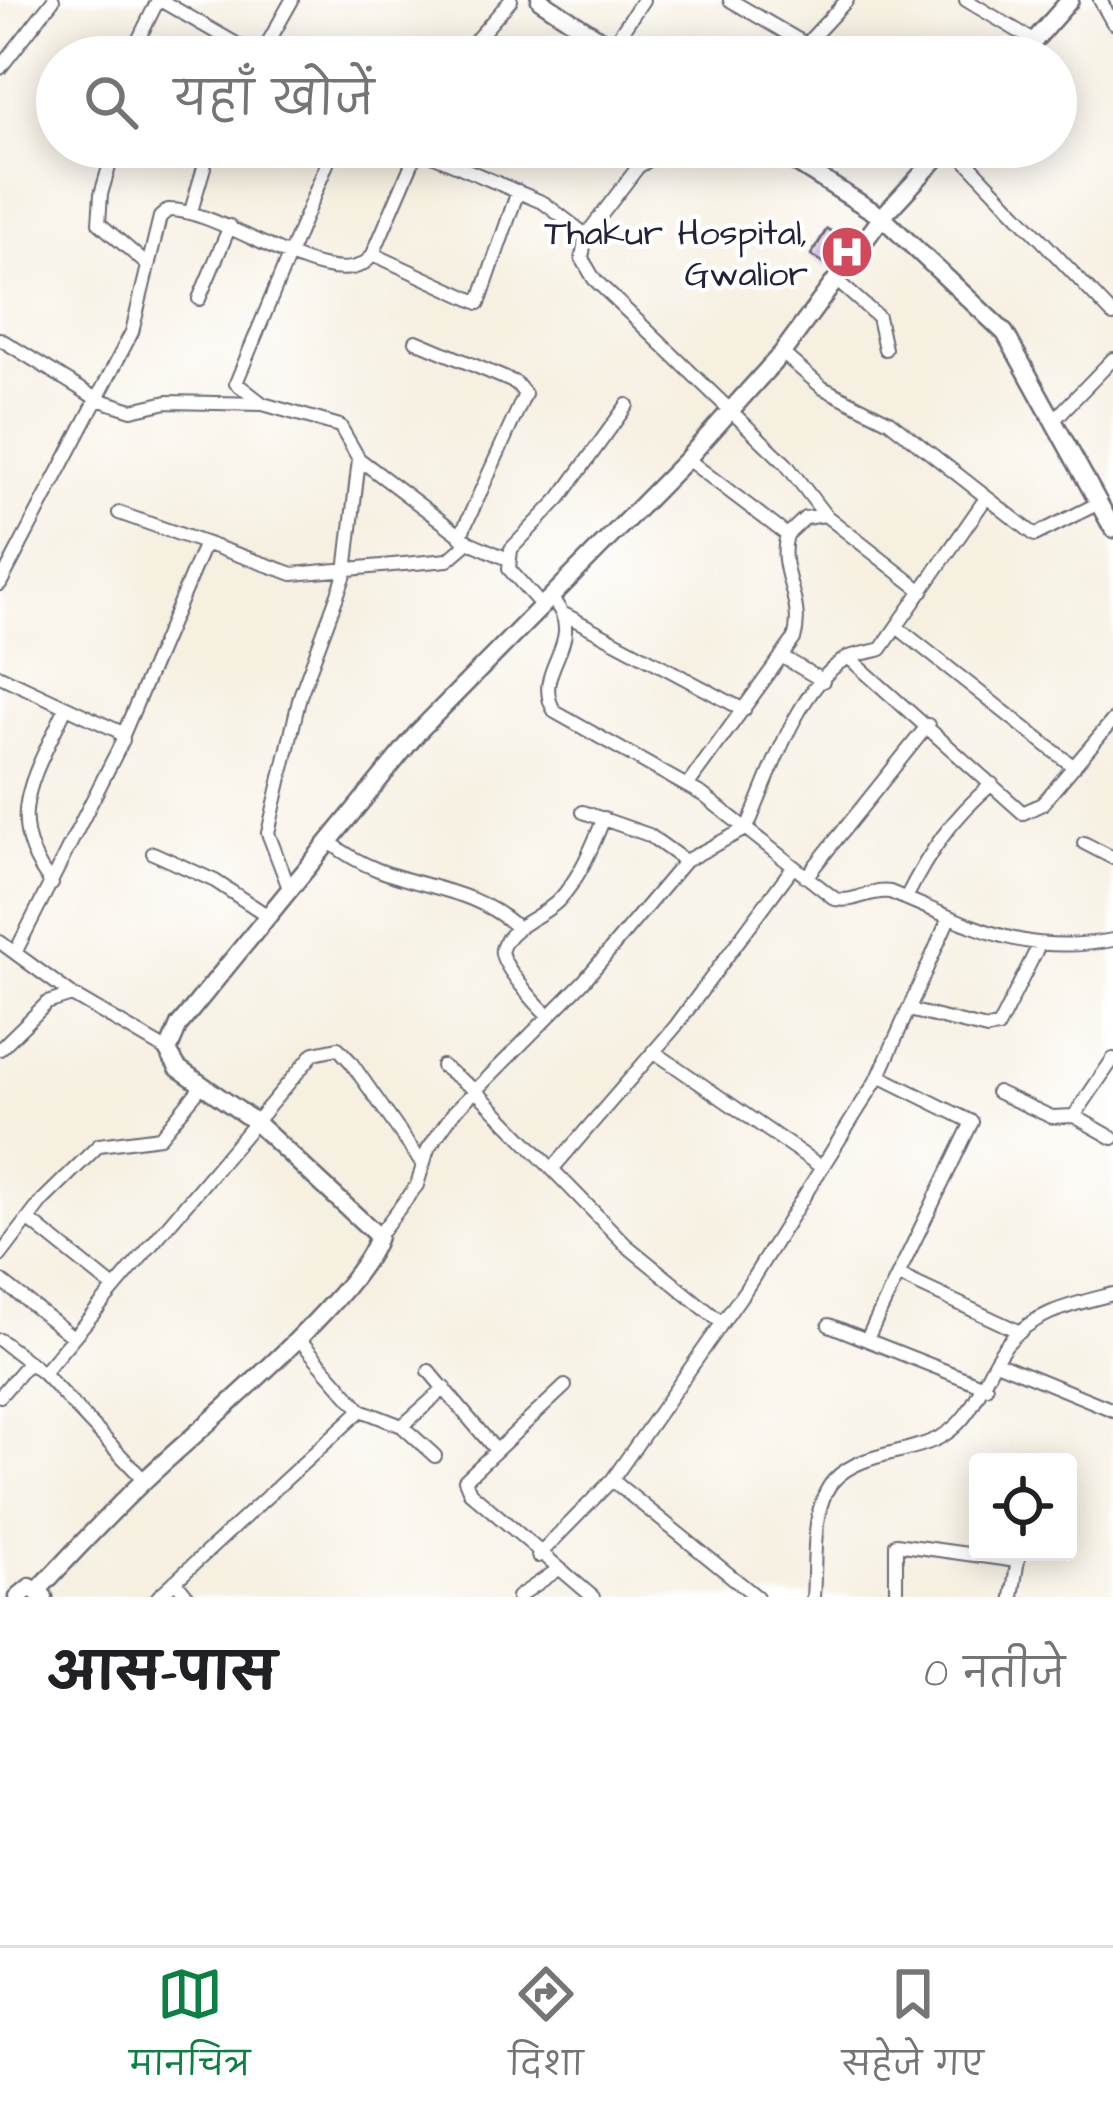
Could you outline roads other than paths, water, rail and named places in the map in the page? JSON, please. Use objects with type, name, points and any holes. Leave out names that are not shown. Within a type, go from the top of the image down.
[{"type":"street","points":[[0,68],[53,0]]},
{"type":"street","points":[[141,36],[159,0],[187,6],[229,36]]},
{"type":"street","points":[[271,36],[292,0]]},
{"type":"street","points":[[479,36],[511,0]]},
{"type":"street","points":[[540,0],[596,36]]},
{"type":"street","points":[[618,36],[643,0]]},
{"type":"street","points":[[730,0],[793,36]]},
{"type":"street","points":[[814,36],[847,0]]},
{"type":"street","points":[[966,0],[1026,36]]},
{"type":"street","points":[[1037,36],[1070,0]]},
{"type":"street","points":[[1100,0],[1113,22]]},
{"type":"street","points":[[108,168],[100,194],[99,223],[145,263]]},
{"type":"street","points":[[191,211],[204,168]]},
{"type":"street","points":[[263,404],[236,383],[326,168]]},
{"type":"street","points":[[0,584],[6,560],[131,332],[160,217],[168,210],[191,211],[292,255],[349,273],[361,269],[373,254],[410,168]]},
{"type":"street","points":[[465,168],[560,213],[586,236]]},
{"type":"street","points":[[637,168],[586,236],[582,259],[594,279],[804,484],[825,515],[922,590]]},
{"type":"street","points":[[804,168],[882,217],[1005,333],[1113,529]]},
{"type":"street","points":[[168,1051],[178,1025],[265,914],[331,843],[419,731],[688,459],[782,352],[882,217],[930,168]]},
{"type":"street","points":[[970,168],[1113,315]]},
{"type":"street","points":[[373,254],[479,303],[518,191]]},
{"type":"street","points":[[200,299],[230,226]]},
{"type":"street","points":[[836,280],[878,317],[885,349]]},
{"type":"street","points":[[0,338],[97,399],[132,410],[167,402],[263,404],[340,427],[359,459],[465,539],[508,560]]},
{"type":"street","points":[[119,513],[293,574],[457,558],[525,394],[516,383],[416,340]]},
{"type":"street","points":[[782,352],[823,388],[890,421],[1034,535],[1099,503]]},
{"type":"street","points":[[1055,419],[1111,366]]},
{"type":"street","points":[[628,405],[560,498],[511,549],[508,560],[513,575],[566,615],[579,617],[671,674],[744,710]]},
{"type":"street","points":[[290,888],[268,833],[300,696],[346,572],[359,459]]},
{"type":"street","points":[[688,459],[787,536]]},
{"type":"street","points":[[18,1597],[26,1588],[41,1593],[144,1480],[298,1338],[366,1260],[378,1236],[410,1196],[439,1131],[475,1090],[549,1016],[685,860],[711,842],[747,828],[774,755],[823,681],[848,656],[881,649],[986,498]]},
{"type":"street","points":[[688,786],[783,657],[799,618],[783,559],[787,536],[805,518],[825,515]]},
{"type":"street","points":[[15,953],[123,749],[123,735],[205,543]]},
{"type":"street","points":[[566,615],[567,631],[548,686],[555,712],[688,786],[835,899],[861,900],[877,891],[906,898],[1000,939],[1039,945],[1113,940]]},
{"type":"street","points":[[898,627],[1074,767]]},
{"type":"street","points":[[848,656],[1029,814],[1113,720]]},
{"type":"street","points":[[783,657],[823,681]]},
{"type":"street","points":[[0,676],[123,735]]},
{"type":"street","points":[[52,884],[33,862],[22,823],[28,793],[66,707]]},
{"type":"street","points":[[806,878],[928,725]]},
{"type":"street","points":[[906,898],[946,827],[992,784]]},
{"type":"street","points":[[584,812],[649,835],[685,860]]},
{"type":"street","points":[[549,1016],[502,961],[502,948],[517,927],[546,912],[568,890],[604,818]]},
{"type":"street","points":[[331,843],[362,867],[382,875],[475,897],[517,927]]},
{"type":"street","points":[[1084,843],[1113,858]]},
{"type":"street","points":[[153,853],[214,881],[265,914]]},
{"type":"street","points":[[554,1167],[653,1052],[793,867]]},
{"type":"street","points":[[538,1556],[612,1480],[722,1323],[879,1076],[949,918]]},
{"type":"street","points":[[0,942],[72,995],[168,1051],[178,1069],[254,1121],[378,1236]]},
{"type":"street","points":[[909,1010],[998,1027],[1039,945]]},
{"type":"street","points":[[0,1049],[47,1003],[72,995]]},
{"type":"street","points":[[43,1373],[314,1053],[338,1048],[387,1107],[424,1166]]},
{"type":"street","points":[[653,1052],[820,1166]]},
{"type":"street","points":[[1074,1116],[1113,1059]]},
{"type":"street","points":[[442,1066],[475,1090],[626,1245],[722,1323]]},
{"type":"street","points":[[867,1339],[972,1122],[879,1076]]},
{"type":"street","points":[[0,1256],[28,1219],[100,1145],[160,1137],[201,1087]]},
{"type":"street","points":[[997,1092],[1052,1117],[1074,1116],[1113,1138]]},
{"type":"street","points":[[28,1219],[114,1288]]},
{"type":"street","points":[[898,1276],[1020,1332]]},
{"type":"street","points":[[0,1280],[73,1337]]},
{"type":"street","points":[[812,1597],[818,1530],[833,1481],[849,1468],[949,1432],[986,1387],[996,1362],[1020,1332],[1065,1306],[1113,1294]]},
{"type":"street","points":[[829,1324],[986,1387]]},
{"type":"street","points":[[298,1338],[361,1410],[401,1426],[435,1456]]},
{"type":"street","points":[[0,1340],[43,1373],[144,1480]]},
{"type":"street","points":[[0,1396],[29,1362]]},
{"type":"street","points":[[996,1362],[1113,1410]]},
{"type":"street","points":[[429,1371],[494,1448]]},
{"type":"street","points":[[565,1386],[468,1473],[467,1487],[538,1556],[593,1597]]},
{"type":"street","points":[[401,1426],[445,1388]]},
{"type":"street","points":[[158,1597],[361,1410]]},
{"type":"street","points":[[612,1480],[757,1597]]},
{"type":"street","points":[[896,1597],[896,1544],[969,1552]]},
{"type":"street","points":[[1012,1597],[1017,1561]]},
{"type":"street","points":[[518,1597],[556,1570]]},
{"type":"street","points":[[175,1581],[188,1597]]},
{"type":"place","name":"Thakur Hospital, Gwalior","points":[[847,252]]}]
